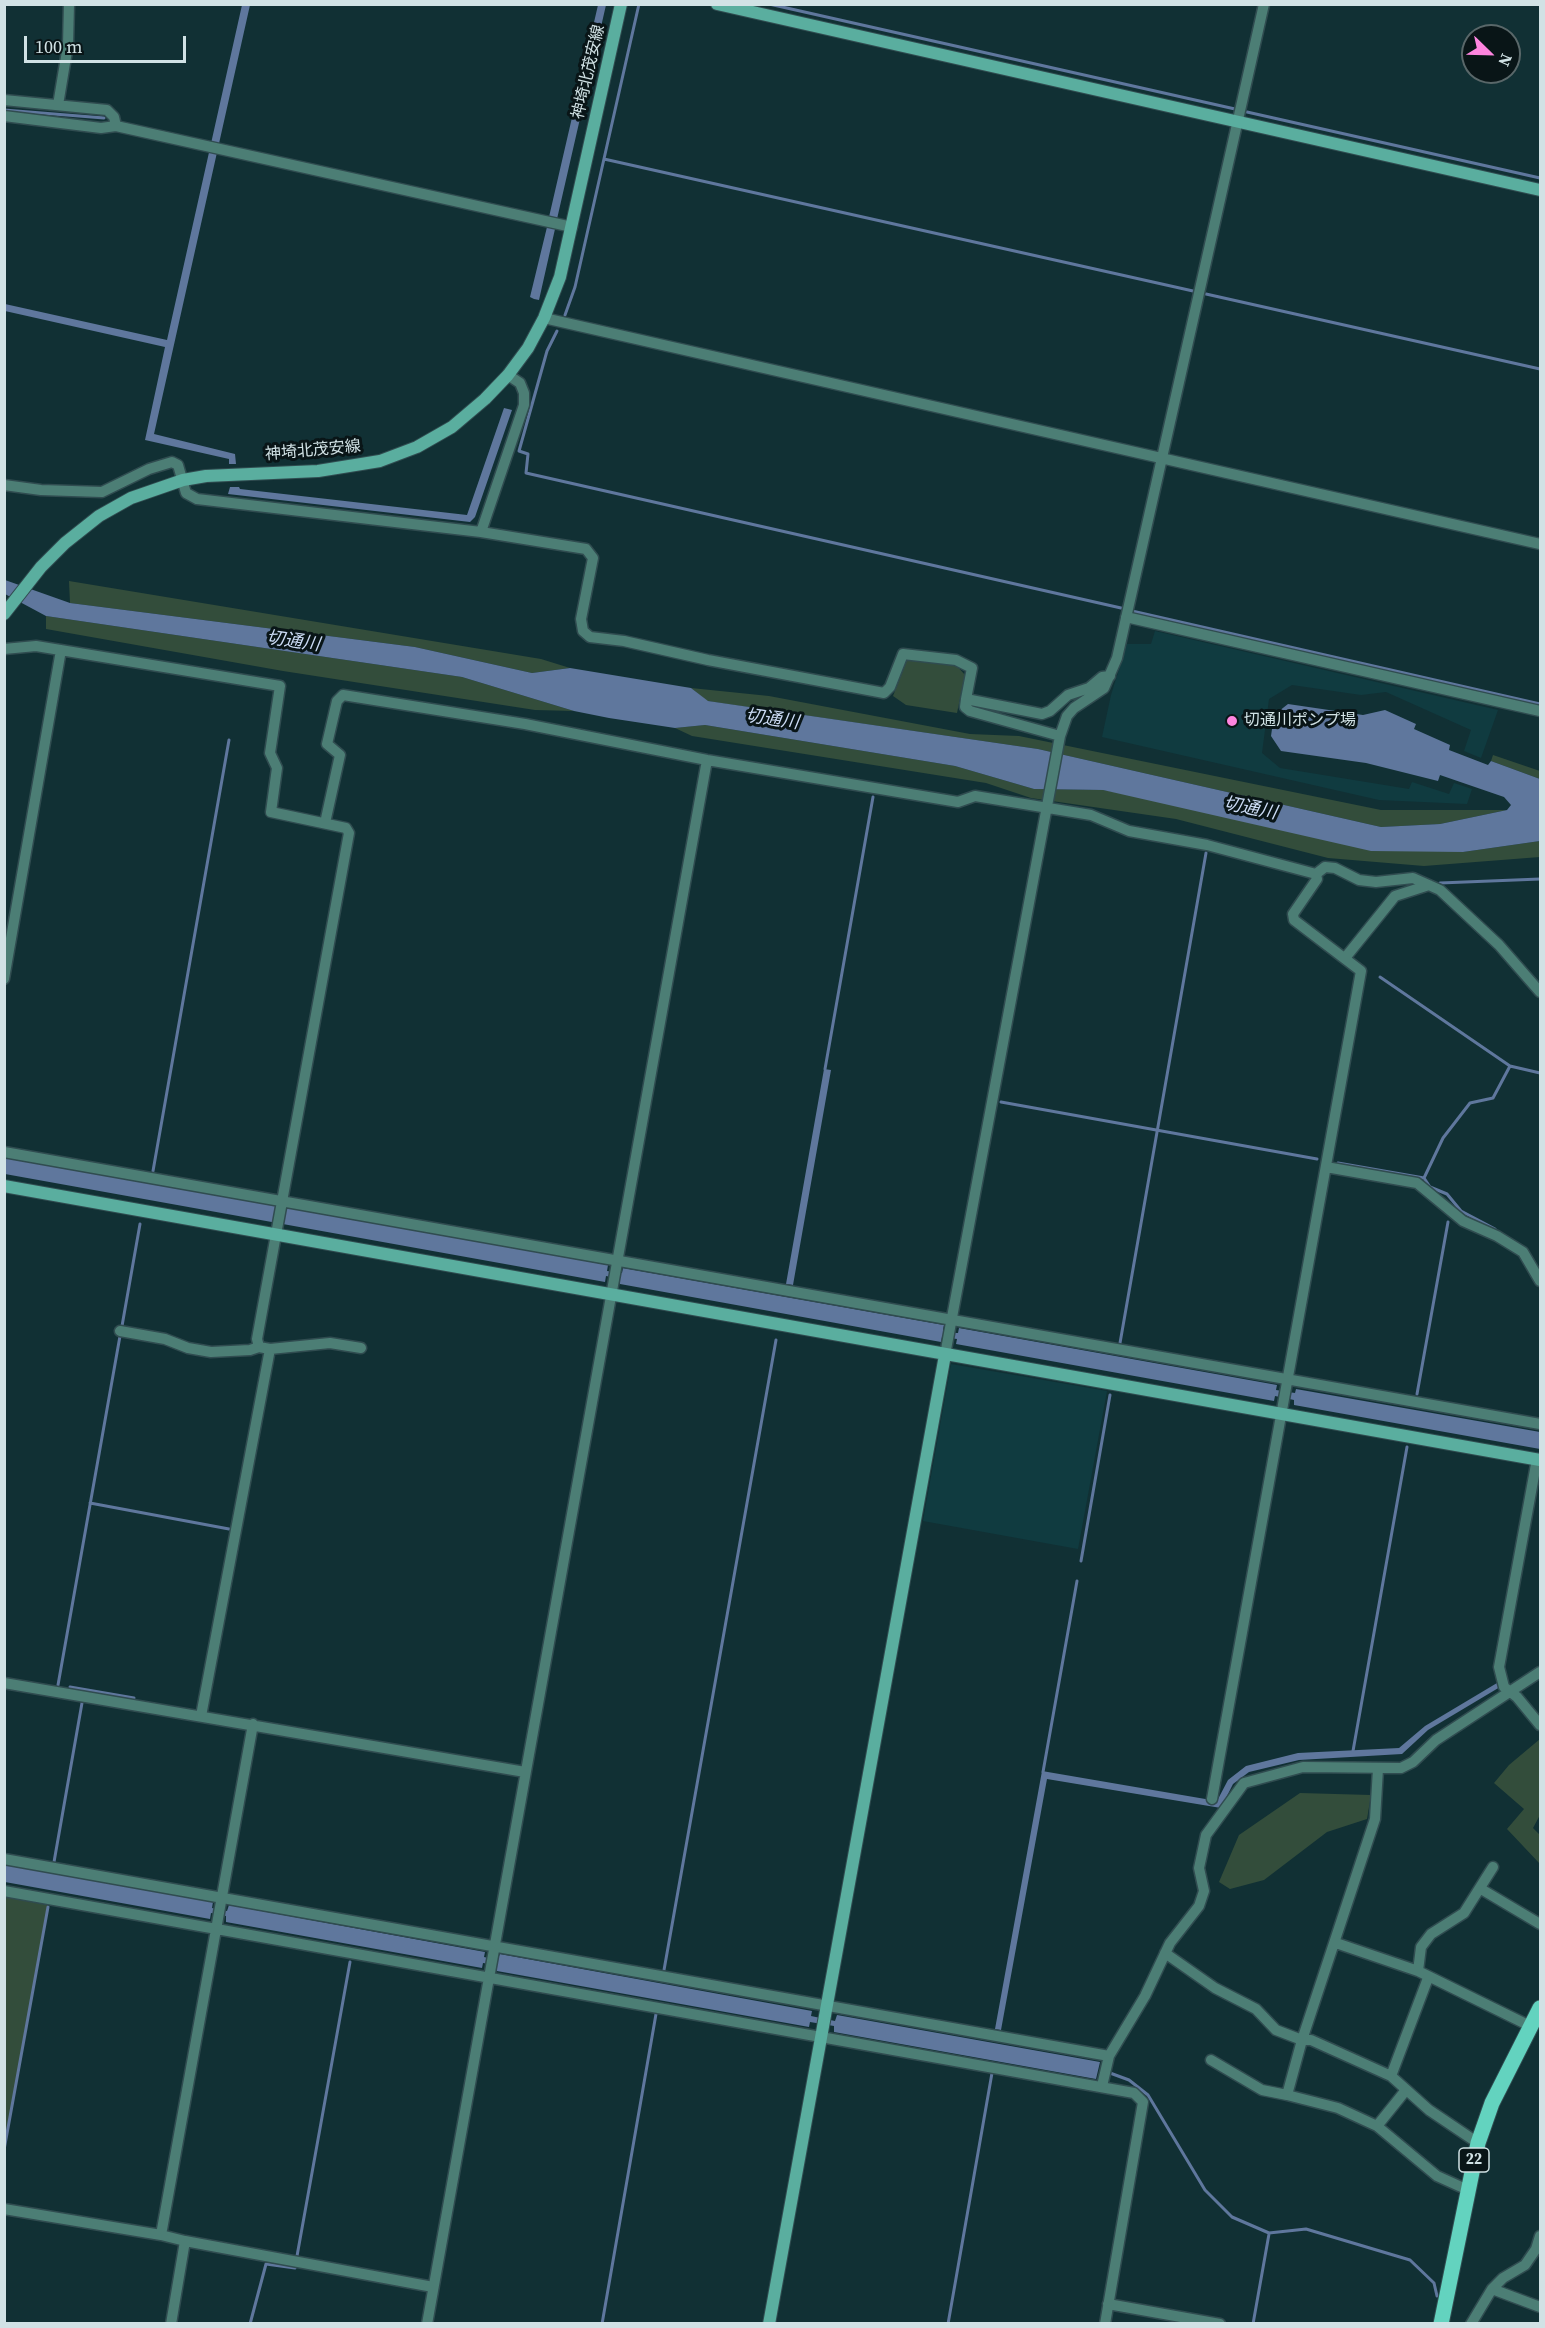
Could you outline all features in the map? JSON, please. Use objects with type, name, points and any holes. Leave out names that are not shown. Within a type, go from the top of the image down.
[{"type":"main road","name":"22","points":[[1441,2324],[1478,2144],[1492,2103],[1535,2023],[1540,2008]]},
{"type":"street","points":[[58,105],[68,45],[69,4]]},
{"type":"street","name":"神埼北茂安線","points":[[4,614],[41,567],[65,543],[99,516],[131,498],[183,480],[236,474],[318,471],[380,461],[417,447],[452,427],[508,375],[528,348],[544,318],[560,277],[621,4]]},
{"type":"street","points":[[717,4],[1540,190]]},
{"type":"street","points":[[769,2324],[1059,737],[1067,716],[1104,688],[1110,676],[1126,617],[1264,4]]},
{"type":"street","points":[[4,100],[107,110],[114,117],[116,126]]},
{"type":"street","points":[[4,116],[101,128],[116,126],[572,227]]},
{"type":"street","points":[[544,318],[1540,544]]},
{"type":"street","points":[[481,532],[524,405],[524,393],[520,383],[508,375]]},
{"type":"street","points":[[4,485],[41,490],[102,492],[149,469],[172,462],[178,465],[186,493],[197,499],[481,532],[586,549],[592,553],[593,558],[581,619],[584,631],[590,637],[624,641],[708,660],[884,693],[890,687],[903,654],[956,660],[972,668],[965,707],[970,711],[1059,737]]},
{"type":"street","points":[[1126,617],[1540,711]]},
{"type":"street","points":[[4,650],[36,646],[280,686],[270,753],[277,768],[271,812],[346,828],[349,834],[257,1339],[259,1347]]},
{"type":"street","points":[[4,979],[61,650]]},
{"type":"street","points":[[966,699],[1042,714],[1050,711],[1068,695],[1089,688],[1102,678],[1110,676]]},
{"type":"street","points":[[325,823],[340,755],[327,744],[337,701],[343,695],[525,724],[707,760],[958,802],[975,796],[1047,806],[1091,815],[1130,831],[1207,845],[1317,874]]},
{"type":"street","points":[[427,2324],[707,760]]},
{"type":"street","points":[[1212,1799],[1361,971],[1294,920],[1293,914],[1317,879],[1317,874],[1325,867],[1335,868],[1359,880],[1376,882],[1413,878],[1440,890],[1499,945],[1540,990]]},
{"type":"street","points":[[1346,958],[1395,896],[1429,885]]},
{"type":"street","points":[[4,1152],[282,1203],[616,1270],[1286,1390],[1540,1424]]},
{"type":"street","points":[[1326,1167],[1417,1184],[1463,1221],[1497,1236],[1523,1252],[1540,1281]]},
{"type":"street","points":[[4,1186],[277,1230],[945,1355],[1539,1460],[1499,1667],[1505,1686],[1540,1725]]},
{"type":"street","points":[[120,1331],[165,1339],[188,1348],[211,1352],[330,1343],[361,1348]]},
{"type":"street","points":[[201,1716],[270,1349]]},
{"type":"street","points":[[1102,2086],[1109,2056],[1145,1996],[1170,1943],[1199,1906],[1204,1891],[1199,1868],[1206,1835],[1244,1783],[1303,1767],[1401,1768],[1413,1762],[1436,1740],[1505,1686],[1540,1672]]},
{"type":"street","points":[[4,1683],[525,1772]]},
{"type":"street","points":[[161,2235],[253,1724]]},
{"type":"street","points":[[1287,2095],[1302,2040],[1336,1943],[1375,1819],[1378,1769]]},
{"type":"street","points":[[4,1859],[220,1907],[824,2022],[1134,2093],[1143,2102],[1105,2324]]},
{"type":"street","points":[[1418,1971],[1421,1947],[1431,1934],[1464,1913],[1494,1867]]},
{"type":"street","points":[[1481,1888],[1540,1924]]},
{"type":"street","points":[[4,1891],[489,1978],[824,2022],[1109,2056]]},
{"type":"street","points":[[1336,1943],[1418,1971],[1428,1978],[1535,2023]]},
{"type":"street","points":[[1166,1953],[1215,1988],[1256,2009],[1276,2030],[1302,2040],[1311,2040],[1390,2076],[1429,2110],[1478,2144]]},
{"type":"street","points":[[1390,2076],[1428,1978]]},
{"type":"street","points":[[1211,2060],[1262,2090],[1338,2108],[1377,2126],[1437,2176],[1468,2190]]},
{"type":"street","points":[[1377,2126],[1406,2090]]},
{"type":"street","points":[[4,2209],[161,2235],[433,2287]]},
{"type":"street","points":[[1471,2324],[1492,2289],[1503,2278],[1525,2265],[1536,2249],[1540,2236]]},
{"type":"street","points":[[171,2324],[186,2241]]},
{"type":"street","points":[[1492,2289],[1540,2307]]},
{"type":"street","points":[[1108,2304],[1220,2324]]},
{"type":"shaded area","points":[[1155,631],[1498,710],[1481,758],[1464,751],[1471,730],[1386,692],[1361,695],[1292,685],[1269,699],[1262,753],[1280,768],[1409,789],[1412,782],[1449,794],[1454,783],[1472,789],[1467,804],[1379,800],[1102,737],[1111,695],[1127,644],[1151,644]]},
{"type":"shaded area","points":[[951,1364],[1107,1391],[1078,1549],[923,1521]]},
{"type":"green space","points":[[69,581],[541,659],[570,668],[532,673],[415,647],[70,603]]},
{"type":"green space","points":[[46,616],[462,677],[574,711],[535,710],[283,671],[46,629]]},
{"type":"green space","points":[[907,660],[957,666],[965,675],[957,713],[906,705],[893,696]]},
{"type":"green space","points":[[691,688],[769,696],[970,734],[1019,736],[1381,810],[1507,810],[1440,824],[1381,827],[1038,749],[707,701]]},
{"type":"green space","points":[[705,725],[955,766],[1034,789],[1103,790],[1463,852],[1540,841],[1540,857],[1424,866],[1328,858],[1176,819],[1031,798],[986,783],[692,736],[675,728]]},
{"type":"green space","points":[[1493,755],[1540,771],[1540,779],[1491,761]]},
{"type":"green space","points":[[1540,1739],[1540,1815],[1533,1828],[1540,1835],[1540,1864],[1507,1829],[1524,1809],[1494,1783],[1509,1765]]},
{"type":"green space","points":[[1300,1793],[1371,1795],[1367,1819],[1327,1832],[1264,1880],[1230,1889],[1219,1882],[1239,1835]]},
{"type":"green space","points":[[5,1897],[48,1905],[4,2144]]},
{"type":"water","points":[[242,5],[250,5],[154,434],[235,454],[236,464],[229,464],[229,459],[145,440],[165,347],[5,311],[5,304],[167,340]]},
{"type":"water","points":[[598,5],[606,5],[557,219],[549,217]]},
{"type":"water","points":[[547,227],[555,229],[539,300],[530,297]]},
{"type":"water","points":[[504,408],[512,410],[475,517],[470,522],[228,494],[230,487],[239,487],[240,489],[467,515]]},
{"type":"water","name":"切通川","points":[[5,580],[70,603],[415,647],[532,673],[570,668],[691,688],[708,701],[1038,749],[1381,827],[1440,824],[1507,810],[1511,805],[1504,797],[1440,775],[1438,781],[1366,763],[1281,751],[1271,736],[1274,715],[1288,704],[1363,715],[1385,710],[1416,724],[1414,729],[1450,745],[1449,750],[1488,765],[1491,761],[1540,779],[1540,841],[1463,852],[1371,851],[1103,790],[1034,789],[955,766],[705,725],[675,728],[609,718],[574,711],[462,677],[46,616],[5,594]]},
{"type":"water","points":[[824,1069],[831,1070],[793,1285],[786,1284]]},
{"type":"water","points":[[4,1156],[608,1265],[607,1271],[622,1273],[623,1268],[944,1325],[943,1330],[956,1333],[959,1328],[1277,1385],[1276,1390],[1295,1393],[1296,1389],[1540,1432],[1540,1449],[1294,1405],[1294,1400],[1275,1396],[1274,1401],[956,1344],[957,1339],[942,1337],[941,1342],[620,1284],[620,1279],[606,1276],[605,1282],[5,1174]]},
{"type":"water","points":[[1497,1683],[1500,1687],[1428,1730],[1402,1754],[1299,1760],[1249,1772],[1233,1784],[1221,1808],[1047,1779],[1001,2030],[995,2029],[1042,1771],[1217,1801],[1228,1780],[1246,1766],[1298,1753],[1399,1748],[1425,1726]]},
{"type":"water","points":[[4,1864],[213,1902],[212,1908],[227,1911],[229,1905],[485,1952],[484,1957],[497,1960],[500,1954],[812,2011],[811,2016],[835,2021],[837,2015],[1100,2062],[1096,2079],[834,2032],[834,2026],[810,2022],[809,2027],[497,1971],[496,1965],[483,1963],[482,1968],[226,1922],[226,1916],[211,1913],[210,1919],[5,1882]]},
{"type":"waterway","points":[[565,315],[575,287],[639,4]]},
{"type":"waterway","points":[[769,4],[1235,109]]},
{"type":"waterway","points":[[4,110],[104,118]]},
{"type":"waterway","points":[[1247,112],[1540,178]]},
{"type":"waterway","points":[[604,159],[1193,291]]},
{"type":"waterway","points":[[1206,294],[1540,369]]},
{"type":"waterway","points":[[557,331],[547,351],[519,451],[528,454],[526,473],[1121,608]]},
{"type":"waterway","points":[[1132,611],[1540,704]]},
{"type":"waterway","points":[[153,1171],[229,740]]},
{"type":"waterway","points":[[825,1069],[873,797]]},
{"type":"waterway","points":[[1120,1343],[1206,853]]},
{"type":"waterway","points":[[1440,883],[1540,879]]},
{"type":"waterway","points":[[1380,977],[1510,1066]]},
{"type":"waterway","points":[[1338,1163],[1424,1178],[1443,1138],[1470,1103],[1493,1098],[1510,1066],[1540,1073]]},
{"type":"waterway","points":[[1001,1102],[1317,1159]]},
{"type":"waterway","points":[[1424,1178],[1430,1187],[1447,1194],[1461,1211],[1495,1229]]},
{"type":"waterway","points":[[1417,1394],[1448,1222]]},
{"type":"waterway","points":[[122,1326],[140,1224]]},
{"type":"waterway","points":[[58,1685],[120,1336]]},
{"type":"waterway","points":[[664,1970],[776,1340]]},
{"type":"waterway","points":[[1081,1561],[1110,1395]]},
{"type":"waterway","points":[[1353,1751],[1407,1447]]},
{"type":"waterway","points":[[90,1503],[229,1529]]},
{"type":"waterway","points":[[1043,1772],[1077,1581]]},
{"type":"waterway","points":[[70,1687],[134,1698]]},
{"type":"waterway","points":[[54,1862],[82,1703]]},
{"type":"waterway","points":[[4,2150],[48,1907]]},
{"type":"waterway","points":[[297,2256],[350,1962]]},
{"type":"waterway","points":[[602,2324],[656,2014]]},
{"type":"waterway","points":[[948,2324],[992,2073]]},
{"type":"waterway","points":[[1110,2073],[1129,2080],[1148,2095],[1205,2190],[1232,2217],[1269,2233],[1306,2229],[1410,2260],[1434,2283],[1437,2296]]},
{"type":"waterway","points":[[1253,2324],[1269,2234]]},
{"type":"waterway","points":[[250,2324],[266,2264],[295,2268]]},
{"type":"place","name":"切通川ポンプ場","points":[[1232,721]]}]
